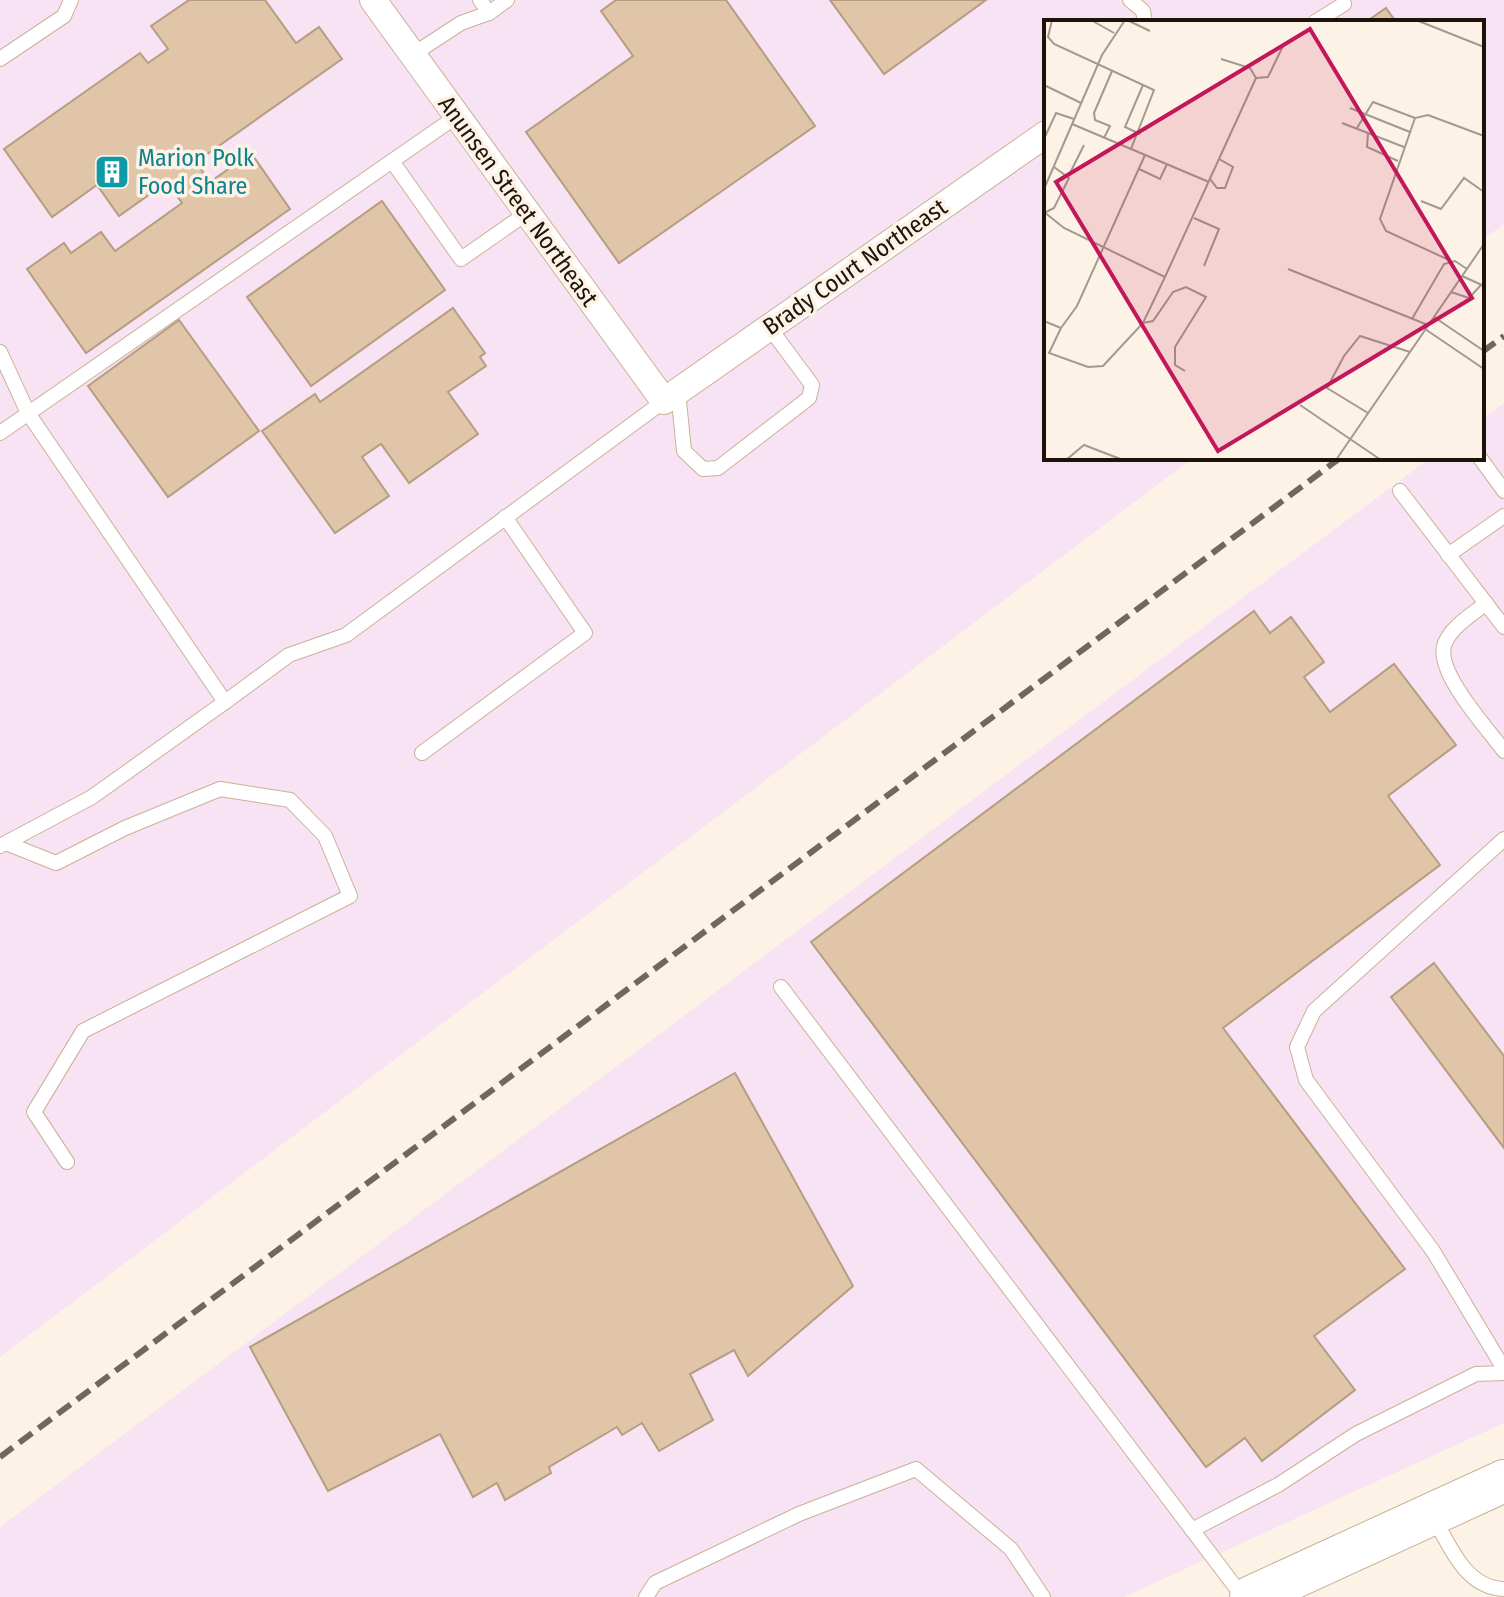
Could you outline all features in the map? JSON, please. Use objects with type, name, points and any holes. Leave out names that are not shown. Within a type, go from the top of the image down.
[{"type":"main road","points":[[1251,1597],[1294,1588],[1432,1514],[1504,1481]]},
{"type":"street","name":"Anunsen Street Northeast","points":[[373,0],[527,213],[671,396]]},
{"type":"street","name":"Brady Court Northeast","points":[[671,396],[1044,135]]},
{"type":"lane","points":[[0,59],[64,16],[72,0]]},
{"type":"lane","points":[[480,0],[489,13]]},
{"type":"lane","points":[[412,55],[461,23],[489,13],[507,0]]},
{"type":"lane","points":[[1130,0],[1143,11],[1145,20]]},
{"type":"lane","points":[[1318,20],[1344,4]]},
{"type":"lane","points":[[0,433],[457,116]]},
{"type":"lane","points":[[392,161],[461,259],[527,213]]},
{"type":"lane","points":[[3,844],[92,797],[289,655],[346,635],[671,396],[684,451],[703,469],[718,468],[809,398],[812,385],[769,327]]},
{"type":"lane","points":[[0,352],[28,413],[225,702]]},
{"type":"lane","points":[[1481,460],[1504,491]]},
{"type":"lane","points":[[1400,491],[1504,627]]},
{"type":"lane","points":[[1448,555],[1504,516]]},
{"type":"lane","points":[[422,753],[585,633],[505,517]]},
{"type":"lane","points":[[1486,603],[1456,627],[1443,645],[1443,663],[1504,751]]},
{"type":"lane","points":[[3,844],[56,863],[125,828],[220,789],[234,791],[290,800],[325,836],[350,896],[83,1031],[34,1112],[67,1162]]},
{"type":"lane","points":[[1192,1530],[1278,1485],[1356,1434],[1476,1374],[1504,1371],[1433,1251],[1306,1080],[1297,1047],[1314,1011],[1504,839]]},
{"type":"lane","points":[[781,987],[1243,1597]]},
{"type":"lane","points":[[646,1597],[655,1583],[785,1521],[916,1469],[1011,1549],[1043,1597]]},
{"type":"lane","points":[[1432,1514],[1463,1570],[1491,1589],[1504,1589]]},
{"type":"shaded area","points":[[0,0],[1504,0],[1504,224],[1484,239],[1484,20],[1044,20],[1044,460],[1190,460],[0,1357]]},
{"type":"shaded area","points":[[1504,403],[1504,1423],[1124,1597],[0,1597],[0,1527],[1427,460],[1484,460],[1484,418]]},
{"type":"building","name":"Marion Polk Food Share","points":[[189,0],[265,0],[296,43],[319,27],[342,59],[196,162],[210,182],[251,153],[290,209],[86,353],[27,269],[64,243],[71,253],[101,232],[115,251],[182,203],[167,182],[119,216],[97,185],[52,217],[4,149],[140,53],[148,63],[168,49],[151,26]]},
{"type":"building","points":[[616,0],[726,0],[815,126],[619,263],[526,132],[633,56],[601,11]]},
{"type":"building","points":[[830,0],[986,0],[884,74]]},
{"type":"building","points":[[1386,8],[1395,20],[1369,20]]},
{"type":"building","points":[[382,201],[445,290],[311,386],[247,297]]},
{"type":"building","points":[[453,308],[485,353],[480,357],[486,366],[448,392],[478,434],[409,483],[381,444],[362,457],[389,496],[335,533],[262,431],[315,394],[320,402]]},
{"type":"building","points":[[179,320],[259,431],[168,497],[88,386]]},
{"type":"building","points":[[1254,611],[1270,633],[1291,617],[1324,662],[1304,677],[1330,712],[1394,664],[1456,745],[1388,796],[1440,865],[1223,1028],[1405,1269],[1314,1336],[1355,1390],[1262,1461],[1245,1438],[1206,1467],[811,942]]},
{"type":"building","points":[[1434,963],[1504,1056],[1504,1148],[1391,997]]},
{"type":"building","points":[[735,1073],[853,1286],[748,1376],[734,1350],[690,1374],[713,1420],[659,1451],[642,1423],[622,1435],[617,1427],[549,1467],[551,1473],[505,1500],[497,1483],[473,1497],[440,1434],[328,1491],[250,1347]]},
{"type":"railway","points":[[1484,351],[1504,336]]},
{"type":"railway","points":[[0,1457],[1337,460]]},
{"type":"place","name":"Marion Polk Food Share","points":[[112,172]]}]
